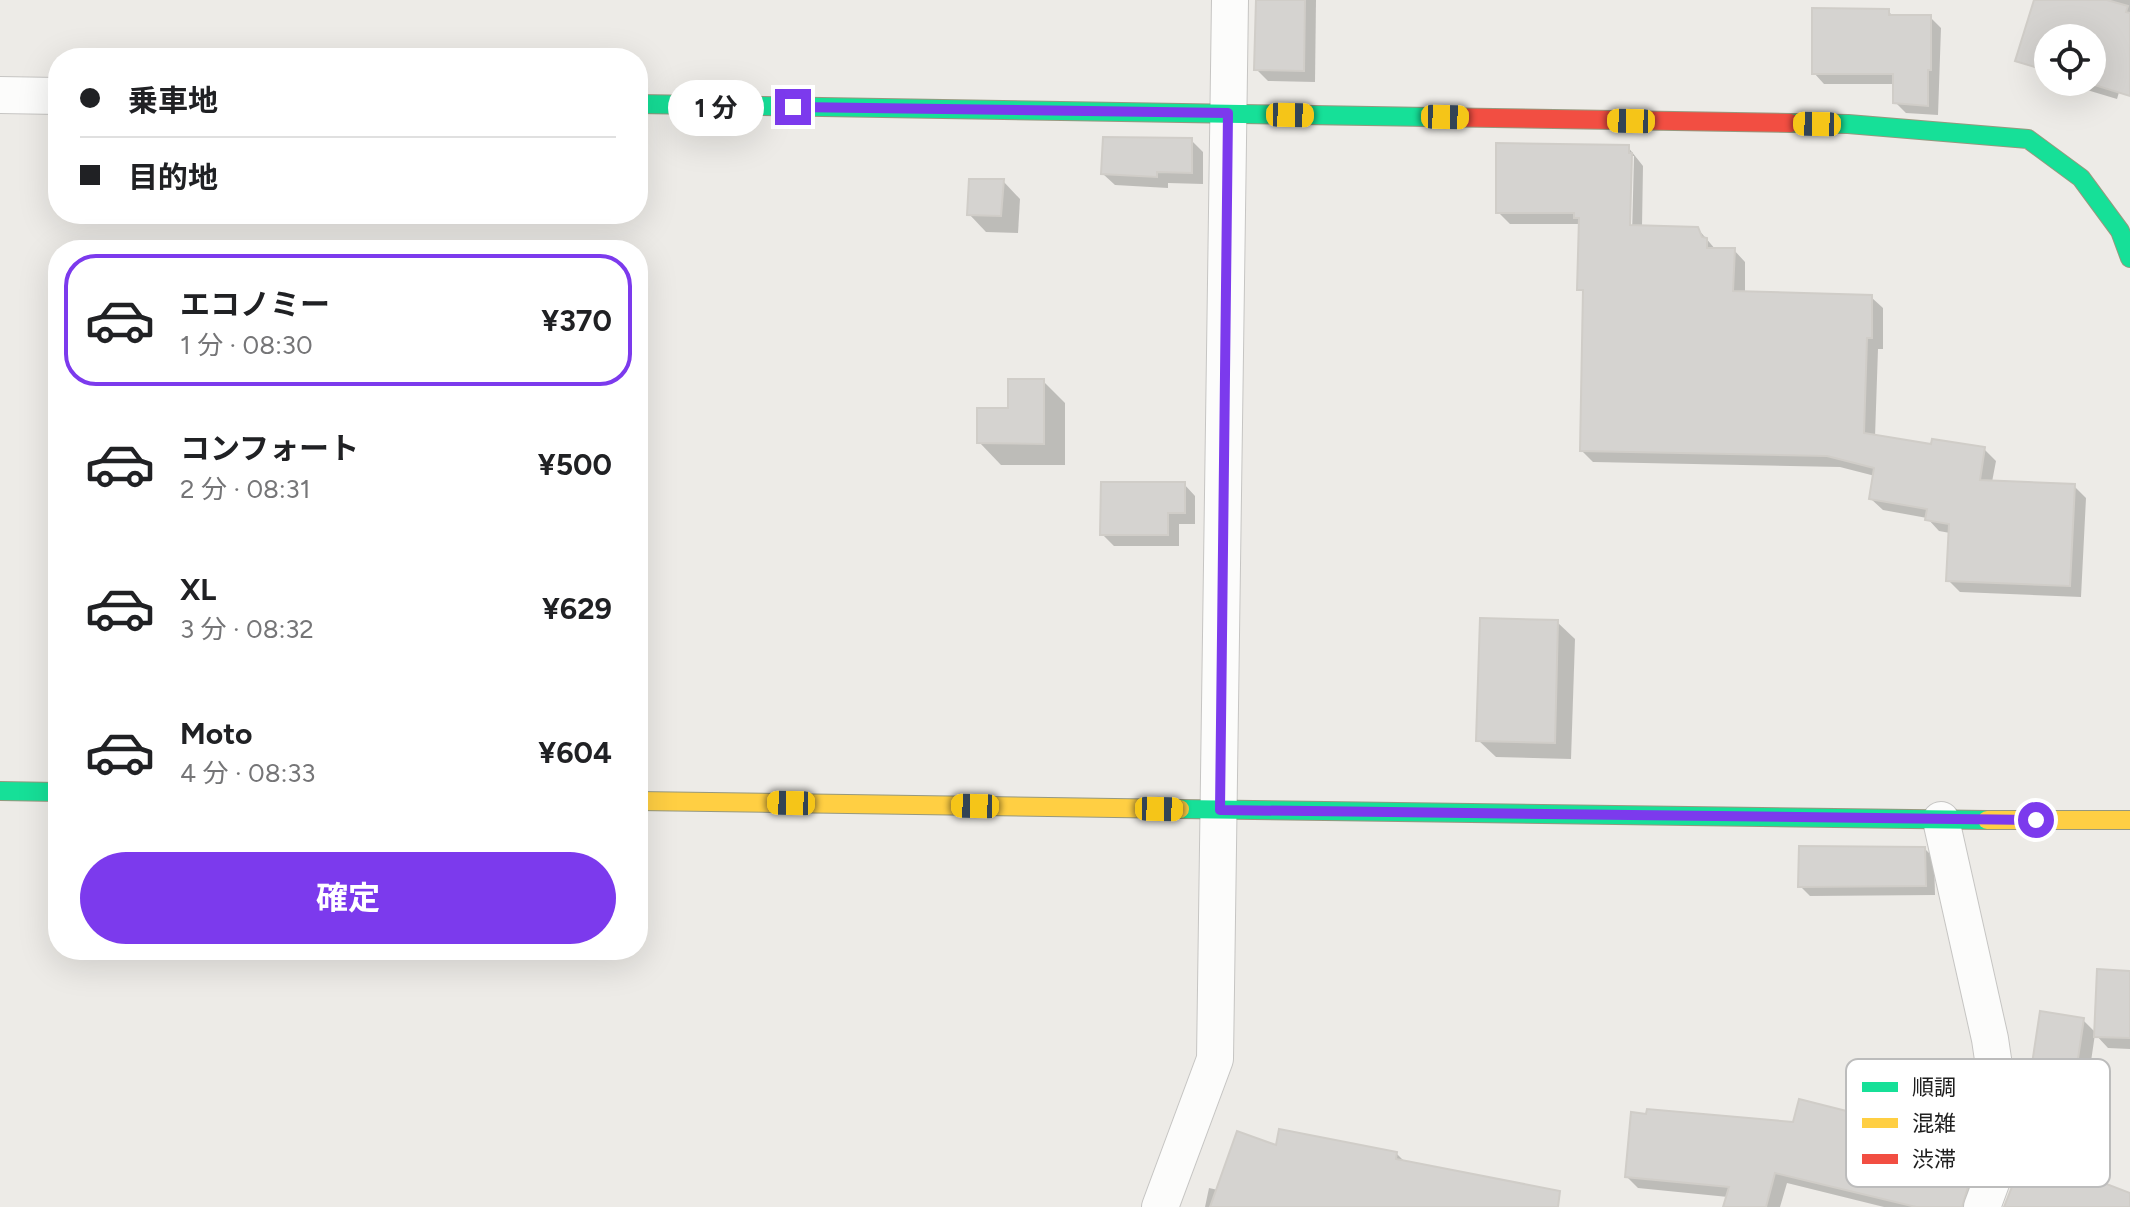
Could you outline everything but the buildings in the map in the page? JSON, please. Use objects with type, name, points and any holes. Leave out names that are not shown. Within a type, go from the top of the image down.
[{"type":"street","points":[[1160,1207],[1215,1059],[1230,0]]},
{"type":"street","points":[[0,95],[48,96]]},
{"type":"street","points":[[648,104],[1848,124],[2028,139],[2081,178],[2120,231],[2130,258]]},
{"type":"street","points":[[0,791],[48,792]]},
{"type":"street","points":[[648,801],[1941,820],[2130,820]]},
{"type":"street","points":[[1941,820],[1993,1059]]},
{"type":"street","points":[[1982,1207],[1989,1187]]},
{"type":"traffic: fast","points":[[648,104],[1430,117]]},
{"type":"traffic: fast","points":[[1791,123],[1848,124],[2028,139],[2081,178],[2120,231],[2130,258]]},
{"type":"traffic: fast","points":[[0,791],[48,792]]},
{"type":"traffic: fast","points":[[1180,809],[1987,820]]},
{"type":"traffic: slow","points":[[648,801],[1180,809]]},
{"type":"traffic: slow","points":[[1987,820],[2130,820]]},
{"type":"traffic: jam","points":[[1430,117],[1791,123]]},
{"type":"route","points":[[793,107],[1228,113],[1220,810],[2036,820]]}]
